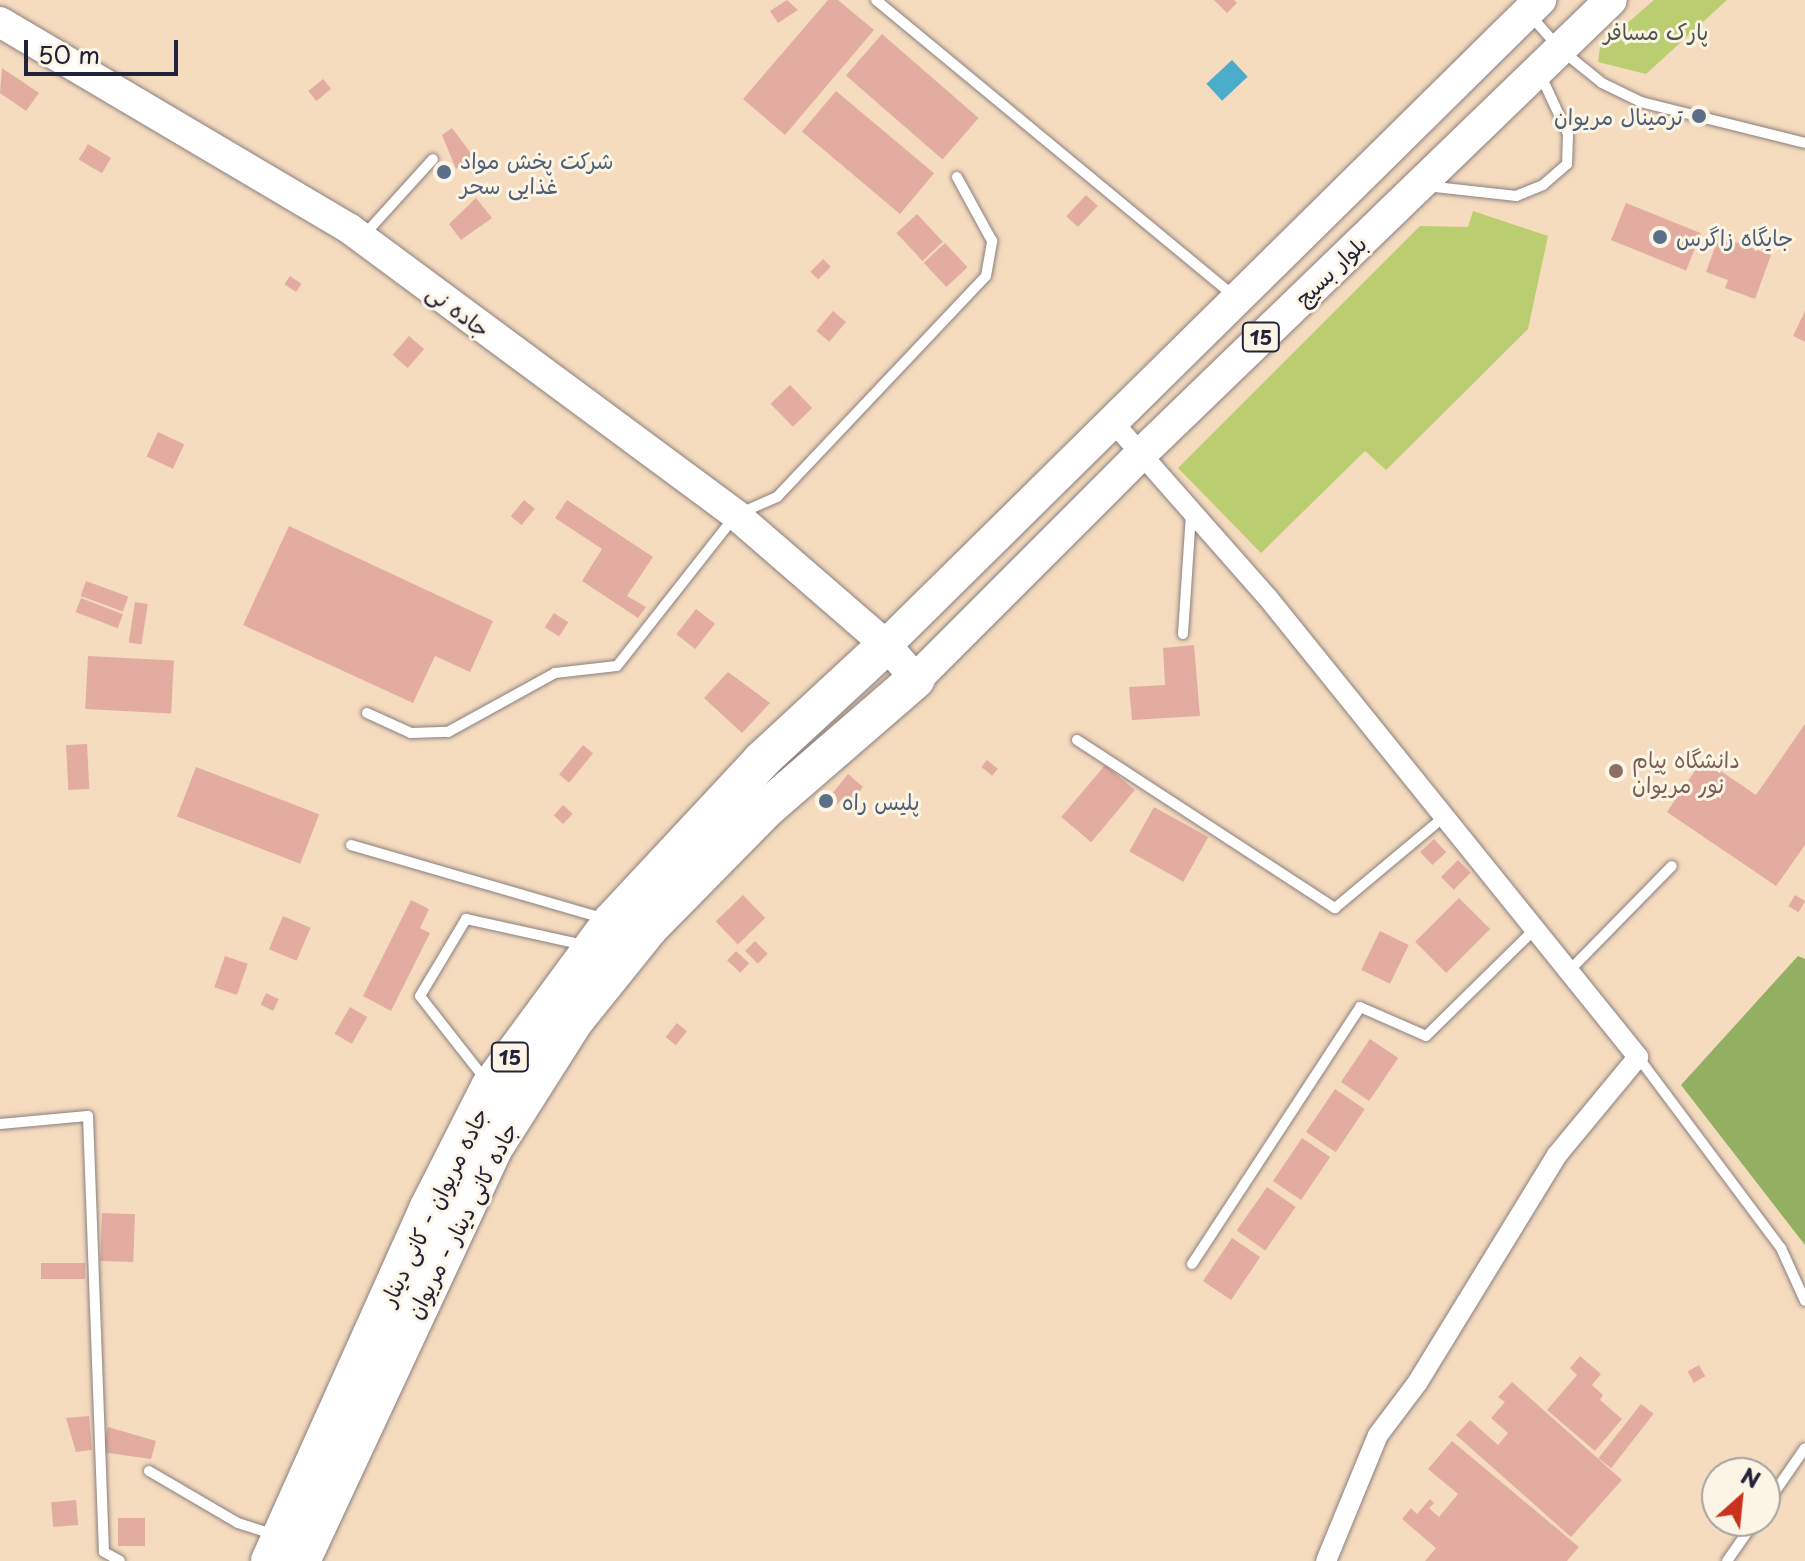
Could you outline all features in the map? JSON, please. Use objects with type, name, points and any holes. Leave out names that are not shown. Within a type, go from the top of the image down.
[{"type":"highway","name":"جاده مریوان - کانی دینار","points":[[284,1553],[428,1209],[490,1087],[601,934],[762,760],[886,645]]},
{"type":"highway","name":"جاده کانی دینار - مریوان","points":[[284,1553],[493,1149],[575,1020],[649,928],[766,809],[916,679]]},
{"type":"main road","name":"بلوار بسیج","points":[[916,679],[1416,185],[1611,0]]},
{"type":"main road","name":"بلوار بسیج","points":[[886,645],[1534,6]]},
{"type":"main road","name":"جاده نی","points":[[0,22],[362,238],[736,515],[886,645],[916,679]]},
{"type":"street","points":[[1112,421],[1446,815],[1638,1057],[1557,1155],[1418,1382],[1378,1435],[1326,1561]]},
{"type":"lane","points":[[876,0],[1237,298]]},
{"type":"lane","points":[[1416,185],[1516,196],[1543,185],[1567,164],[1568,134],[1534,6]]},
{"type":"lane","points":[[1549,59],[1641,102],[1805,143]]},
{"type":"lane","points":[[362,238],[433,159]]},
{"type":"lane","points":[[367,713],[411,733],[448,732],[555,673],[617,666],[736,515],[777,497],[986,276],[992,241],[957,177]]},
{"type":"lane","points":[[1183,634],[1191,511]]},
{"type":"lane","points":[[1077,740],[1335,908],[1446,815]]},
{"type":"lane","points":[[351,845],[601,934]]},
{"type":"lane","points":[[1571,969],[1672,866]]},
{"type":"lane","points":[[490,1087],[420,996],[466,919],[601,934]]},
{"type":"lane","points":[[1192,1264],[1360,1007],[1426,1036],[1537,927]]},
{"type":"lane","points":[[1638,1057],[1781,1248],[1805,1301]]},
{"type":"lane","points":[[0,1124],[88,1116],[104,1552],[120,1561]]},
{"type":"lane","points":[[1781,1483],[1805,1448]]},
{"type":"lane","points":[[149,1471],[284,1553]]},
{"type":"lane","points":[[1727,1561],[1744,1537]]},
{"type":"green space","name":"پارک مسافر","points":[[1654,0],[1727,0],[1646,74],[1598,62],[1600,47]]},
{"type":"green space","points":[[1473,211],[1548,236],[1528,329],[1386,470],[1365,451],[1261,553],[1178,468],[1420,226],[1468,227]]},
{"type":"green space","points":[[1798,956],[1805,959],[1805,1245],[1681,1085]]},
{"type":"water","points":[[1232,60],[1248,77],[1222,101],[1206,84]]},
{"type":"building","points":[[787,0],[798,10],[778,23],[770,11]]},
{"type":"building","points":[[828,0],[838,0],[874,30],[785,135],[743,99]]},
{"type":"building","points":[[1214,0],[1234,0],[1237,3],[1227,13]]},
{"type":"building","points":[[882,34],[979,118],[943,159],[846,76]]},
{"type":"building","points":[[2,68],[39,93],[26,111],[0,93]]},
{"type":"building","points":[[323,79],[331,89],[316,101],[308,91]]},
{"type":"building","points":[[836,91],[934,173],[900,214],[802,132]]},
{"type":"building","points":[[452,128],[473,156],[456,169],[442,135]]},
{"type":"building","points":[[88,144],[111,158],[102,173],[79,159]]},
{"type":"building","points":[[1086,195],[1098,206],[1078,227],[1066,216]]},
{"type":"building","points":[[476,198],[492,218],[461,240],[449,224]]},
{"type":"building","points":[[1626,203],[1701,233],[1686,270],[1611,240]]},
{"type":"building","points":[[917,214],[943,242],[922,261],[897,233]]},
{"type":"building","points":[[1719,236],[1771,255],[1755,299],[1725,288],[1728,280],[1706,272]]},
{"type":"building","points":[[945,243],[968,267],[946,287],[924,263]]},
{"type":"building","points":[[823,259],[831,267],[818,280],[810,272]]},
{"type":"building","points":[[290,276],[302,284],[296,292],[284,284]]},
{"type":"building","points":[[833,311],[846,322],[829,342],[816,331]]},
{"type":"building","points":[[1805,311],[1805,342],[1793,336]]},
{"type":"building","points":[[409,336],[424,349],[408,368],[393,355]]},
{"type":"building","points":[[790,385],[812,408],[793,427],[771,404]]},
{"type":"building","points":[[158,432],[184,444],[173,469],[147,456]]},
{"type":"building","points":[[524,500],[535,509],[522,525],[511,516]]},
{"type":"building","points":[[567,500],[653,557],[627,596],[646,607],[638,618],[582,581],[602,549],[555,518]]},
{"type":"building","points":[[289,526],[493,621],[470,672],[435,656],[413,703],[243,625]]},
{"type":"building","points":[[86,581],[128,596],[123,611],[81,596]]},
{"type":"building","points":[[81,598],[123,614],[118,628],[76,612]]},
{"type":"building","points":[[135,602],[148,604],[141,645],[129,642]]},
{"type":"building","points":[[696,609],[715,624],[695,649],[676,634]]},
{"type":"building","points":[[554,613],[568,622],[559,637],[545,627]]},
{"type":"building","points":[[1194,645],[1200,716],[1132,720],[1129,687],[1165,685],[1163,648]]},
{"type":"building","points":[[88,656],[174,661],[171,713],[85,709]]},
{"type":"building","points":[[728,672],[770,703],[742,733],[704,698]]},
{"type":"building","points":[[1805,724],[1805,845],[1776,886],[1667,812],[1703,759],[1756,795]]},
{"type":"building","points":[[87,744],[89,789],[68,790],[66,745]]},
{"type":"building","points":[[583,745],[593,753],[569,783],[559,775]]},
{"type":"building","points":[[987,760],[998,769],[992,776],[981,767]]},
{"type":"building","points":[[1105,765],[1135,790],[1091,842],[1061,817]]},
{"type":"building","points":[[196,767],[319,814],[300,864],[177,816]]},
{"type":"building","points":[[848,774],[863,787],[848,806],[841,800],[834,808],[826,801]]},
{"type":"building","points":[[563,805],[573,814],[563,824],[554,815]]},
{"type":"building","points":[[1154,807],[1208,837],[1184,882],[1129,852]]},
{"type":"building","points":[[1434,839],[1446,852],[1432,865],[1420,852]]},
{"type":"building","points":[[1458,860],[1471,873],[1454,890],[1441,877]]},
{"type":"building","points":[[743,895],[765,918],[738,944],[716,921]]},
{"type":"building","points":[[1795,895],[1805,901],[1799,912],[1788,906]]},
{"type":"building","points":[[1459,898],[1490,929],[1446,973],[1415,942]]},
{"type":"building","points":[[411,900],[429,909],[420,928],[430,933],[391,1011],[363,996]]},
{"type":"building","points":[[283,916],[311,928],[297,961],[269,949]]},
{"type":"building","points":[[1380,931],[1409,945],[1390,984],[1361,970]]},
{"type":"building","points":[[755,941],[768,954],[758,964],[745,951]]},
{"type":"building","points":[[736,951],[749,963],[740,973],[727,961]]},
{"type":"building","points":[[225,956],[248,964],[237,995],[214,987]]},
{"type":"building","points":[[266,993],[279,999],[273,1011],[261,1005]]},
{"type":"building","points":[[350,1007],[367,1017],[352,1044],[335,1034]]},
{"type":"building","points":[[677,1023],[687,1031],[676,1045],[666,1037]]},
{"type":"building","points":[[1370,1039],[1398,1058],[1369,1101],[1341,1082]]},
{"type":"building","points":[[1335,1089],[1365,1109],[1336,1152],[1306,1132]]},
{"type":"building","points":[[1302,1138],[1330,1157],[1301,1200],[1273,1181]]},
{"type":"building","points":[[1267,1187],[1296,1207],[1265,1250],[1237,1230]]},
{"type":"building","points":[[102,1213],[135,1214],[133,1262],[100,1261]]},
{"type":"building","points":[[1232,1238],[1260,1257],[1231,1300],[1203,1281]]},
{"type":"building","points":[[41,1263],[85,1263],[85,1279],[41,1279]]},
{"type":"building","points":[[1580,1356],[1601,1374],[1592,1385],[1603,1395],[1600,1400],[1622,1419],[1595,1451],[1547,1410],[1577,1375],[1570,1368]]},
{"type":"building","points":[[1699,1365],[1705,1376],[1694,1383],[1688,1371]]},
{"type":"building","points":[[1512,1382],[1622,1480],[1571,1537],[1456,1435],[1470,1420],[1498,1445],[1508,1433],[1491,1418],[1505,1402],[1498,1397]]},
{"type":"building","points":[[1641,1404],[1654,1414],[1611,1468],[1599,1458]]},
{"type":"building","points":[[89,1416],[92,1450],[76,1452],[66,1418]]},
{"type":"building","points":[[108,1427],[156,1441],[151,1459],[101,1452]]},
{"type":"building","points":[[1452,1441],[1579,1547],[1567,1561],[1425,1561],[1436,1548],[1402,1519],[1411,1508],[1417,1514],[1430,1499],[1434,1503],[1429,1508],[1439,1517],[1458,1494],[1428,1469]]},
{"type":"building","points":[[76,1500],[78,1525],[53,1527],[51,1502]]},
{"type":"building","points":[[118,1518],[145,1518],[145,1546],[118,1546]]},
{"type":"place","name":"ترمینال مریوان","points":[[1699,116]]},
{"type":"place","name":"شرکت پخش مواد غذایی سحر","points":[[444,172]]},
{"type":"place","name":"جایگاه زاگرس","points":[[1660,237]]},
{"type":"place","name":"دانشگاه پیام نور مریوان","points":[[1616,771]]},
{"type":"place","name":"پلیس راه","points":[[826,801]]}]
